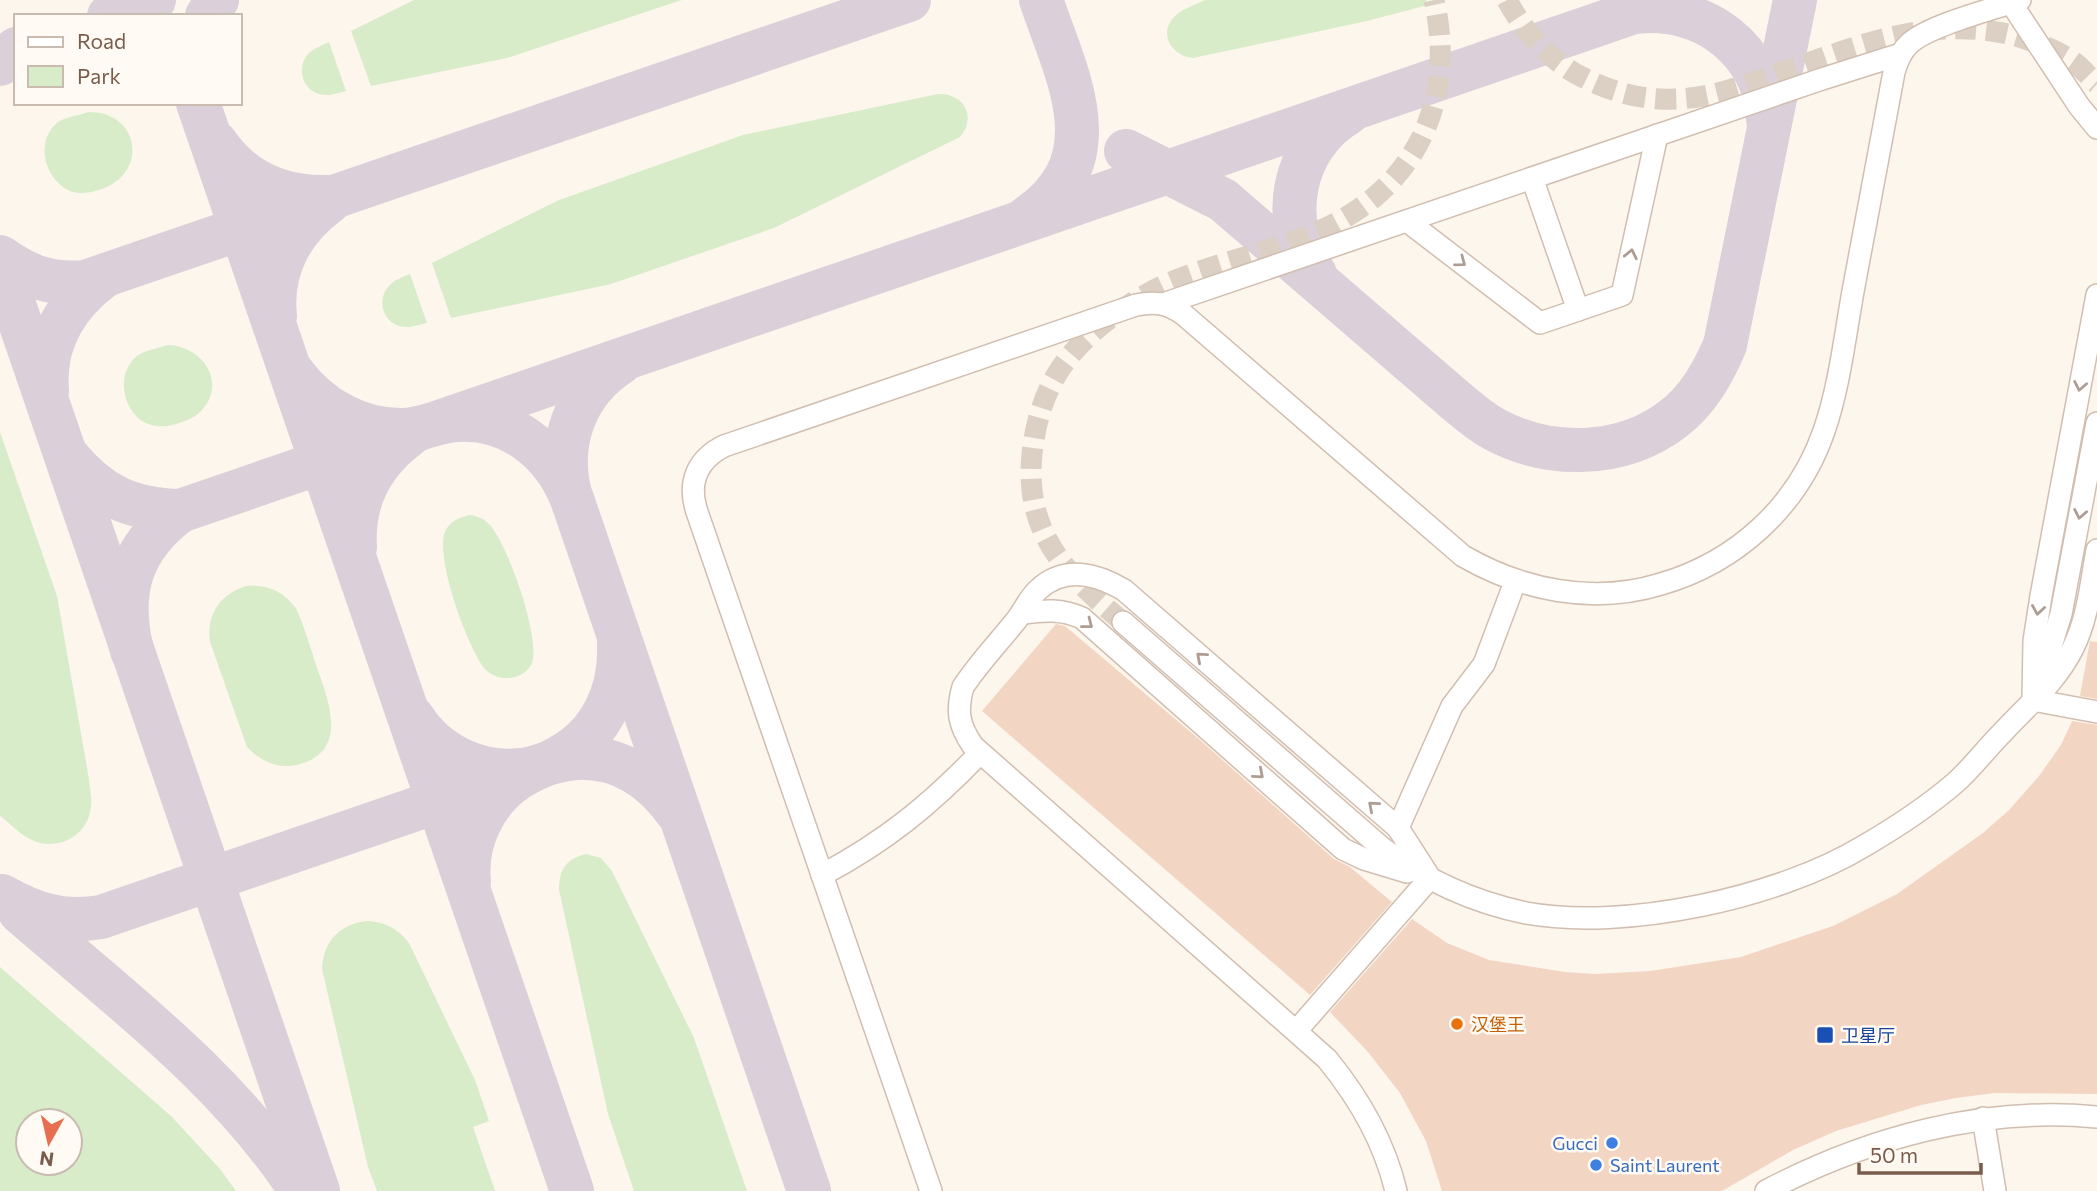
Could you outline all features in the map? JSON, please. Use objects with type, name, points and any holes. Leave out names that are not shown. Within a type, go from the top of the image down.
[{"type":"lane","points":[[931,1191],[696,509],[693,485],[700,465],[714,450],[1136,305],[1153,302],[1183,314],[1463,556],[1515,582],[1545,589],[1603,594],[1630,592],[1677,580],[1720,560],[1738,547],[1773,517],[1788,498],[1816,451],[1830,412],[1894,72],[1907,45],[1929,31],[2015,2],[2079,106],[2097,128]]},
{"type":"lane","points":[[1163,304],[1901,54]]},
{"type":"lane","points":[[1407,221],[1540,323],[1622,295],[1657,135]]},
{"type":"lane","points":[[1532,178],[1578,310]]},
{"type":"lane","points":[[2033,700],[2034,641],[2040,596],[2097,295]]},
{"type":"lane","points":[[2033,700],[2045,671],[2061,614],[2097,423]]},
{"type":"lane","points":[[1123,622],[1382,848],[1430,878],[1472,898],[1537,914],[1593,917],[1665,911],[1769,887],[1815,870],[1862,847],[1912,815],[1955,782],[2055,677],[2073,648],[2084,619],[2097,550]]},
{"type":"lane","points":[[1396,1191],[1384,1153],[1359,1102],[1327,1059],[980,754],[964,733],[960,722],[960,698],[970,676],[1023,612],[1037,590],[1059,577],[1081,574],[1096,576],[1124,590],[1398,828],[1430,878]]},
{"type":"lane","points":[[1398,828],[1452,706],[1484,664],[1515,582]]},
{"type":"lane","points":[[1023,612],[1054,610],[1069,612],[1082,618],[1343,849],[1392,869],[1430,878]]},
{"type":"lane","points":[[2033,700],[2097,712]]},
{"type":"lane","points":[[822,875],[898,829],[946,789],[980,754]]},
{"type":"lane","points":[[1297,1030],[1430,878]]},
{"type":"lane","points":[[1766,1191],[1843,1155],[1931,1129],[1983,1118],[2048,1114],[2097,1117]]},
{"type":"lane","points":[[1983,1118],[1995,1191]]},
{"type":"green space","points":[[414,0],[682,0],[507,58],[371,86],[351,31]]},
{"type":"green space","points":[[1205,0],[1426,0],[1428,5],[1367,21],[1193,58],[1185,56],[1174,49],[1167,37],[1169,24],[1180,12]]},
{"type":"green space","points":[[329,42],[346,91],[322,95],[304,82],[302,70],[309,53]]},
{"type":"green space","points":[[938,94],[955,97],[965,108],[967,122],[960,137],[774,228],[611,284],[451,318],[432,263],[559,200],[743,135]]},
{"type":"green space","points":[[89,112],[106,115],[120,122],[132,145],[132,159],[126,171],[115,182],[99,190],[76,193],[60,184],[48,168],[45,158],[46,139],[58,122]]},
{"type":"green space","points":[[410,274],[427,323],[402,327],[388,319],[382,302],[392,283]]},
{"type":"green space","points":[[168,345],[181,347],[201,359],[208,368],[212,389],[209,400],[195,416],[173,425],[154,426],[142,421],[132,411],[125,395],[124,378],[131,362],[137,356]]},
{"type":"green space","points":[[0,432],[57,596],[89,779],[91,804],[87,821],[75,835],[58,843],[39,843],[30,839],[0,816]]},
{"type":"green space","points":[[470,515],[484,520],[496,534],[513,570],[528,615],[532,636],[531,665],[515,677],[499,677],[485,669],[470,642],[454,599],[443,540],[451,523]]},
{"type":"green space","points":[[246,586],[261,586],[274,590],[286,597],[296,608],[326,693],[331,723],[330,737],[324,749],[313,759],[296,765],[269,763],[247,747],[210,642],[210,623],[217,607],[229,594]]},
{"type":"green space","points":[[586,854],[601,858],[612,871],[694,1038],[747,1191],[634,1191],[608,1114],[559,890],[560,876],[565,866],[573,859]]},
{"type":"green space","points":[[368,921],[391,927],[409,943],[475,1080],[489,1121],[473,1127],[495,1191],[377,1191],[368,1167],[322,969],[326,950],[335,935],[350,925]]},
{"type":"green space","points":[[0,967],[171,1116],[220,1169],[236,1191],[0,1191]]},
{"type":"building","points":[[1056,624],[1065,626],[1200,740],[1334,859],[1350,867],[1392,902],[1310,995],[982,711]]},
{"type":"building","points":[[2090,641],[2097,642],[2097,699],[2080,696]]},
{"type":"building","name":"卫星厅","points":[[2072,721],[2097,725],[2097,1094],[1995,1093],[1921,1105],[1836,1131],[1793,1150],[1722,1191],[1442,1191],[1426,1141],[1400,1093],[1368,1052],[1330,1012],[1412,919],[1447,943],[1489,960],[1595,974],[1650,971],[1741,957],[1833,926],[1897,894],[1983,833],[2009,810],[2039,776],[2061,745]]},
{"type":"taxiway","points":[[115,14],[154,0]]},
{"type":"taxiway","points":[[208,14],[217,0]]},
{"type":"taxiway","points":[[0,257],[20,270],[40,278],[61,282],[85,282],[909,0]]},
{"type":"taxiway","points":[[1028,217],[1054,194],[1070,169],[1076,143],[1076,115],[1071,87],[1041,0]]},
{"type":"taxiway","points":[[132,651],[127,609],[132,573],[149,540],[180,511],[1669,0]]},
{"type":"taxiway","points":[[1126,151],[1223,200],[1455,400],[1489,426],[1515,439],[1538,446],[1585,450],[1608,447],[1653,432],[1682,412],[1704,385],[1725,345],[1795,0]]},
{"type":"taxiway","points":[[1636,12],[1661,11],[1684,16],[1706,24],[1726,37],[1743,53],[1756,72],[1764,94],[1768,119]]},
{"type":"taxiway","points":[[0,64],[14,51]]},
{"type":"taxiway","points":[[199,105],[572,1191]]},
{"type":"taxiway","points":[[1315,274],[1303,254],[1297,232],[1294,209],[1297,186],[1303,165],[1314,145],[1329,127],[1348,113]]},
{"type":"taxiway","points":[[216,143],[238,168],[264,185],[293,194],[326,197]]},
{"type":"taxiway","points":[[275,316],[276,282],[286,251],[304,224],[329,202]]},
{"type":"taxiway","points":[[0,264],[318,1191]]},
{"type":"taxiway","points":[[47,391],[49,357],[60,326],[78,299],[104,276]]},
{"type":"taxiway","points":[[570,494],[566,456],[573,420],[591,389],[620,363]]},
{"type":"taxiway","points":[[293,373],[303,386],[328,407],[356,422],[371,426],[403,430],[456,420],[494,424],[527,440],[541,452],[564,482],[809,1191]]},
{"type":"taxiway","points":[[355,547],[357,514],[367,484],[384,458],[408,436]]},
{"type":"taxiway","points":[[67,456],[92,481],[117,498],[146,507],[180,511]]},
{"type":"taxiway","points":[[469,881],[470,852],[474,837],[495,799],[517,779],[574,748],[587,737],[606,710],[616,679],[619,645]]},
{"type":"taxiway","points":[[413,718],[423,731],[448,753],[463,761],[495,770],[529,769],[576,758],[591,758],[620,765],[645,779],[676,811]]},
{"type":"taxiway","points":[[2,896],[50,916],[75,919],[101,917],[544,765]]},
{"type":"taxiway","points":[[20,912],[206,1076],[272,1150],[301,1191]]},
{"type":"tunnel","points":[[1123,622],[1067,569],[1053,550],[1035,507],[1031,482],[1033,444],[1047,393],[1067,359],[1094,331],[1126,306],[1160,287],[1194,273],[1321,230],[1354,212],[1382,190],[1405,165],[1422,137],[1433,106],[1439,72],[1440,37],[1434,0]]},
{"type":"tunnel","points":[[1507,0],[1530,35],[1560,64],[1595,83],[1640,97],[1676,99],[1715,93],[1895,36],[1954,29],[1984,30],[2039,44],[2074,62],[2097,84]]},
{"type":"place","name":"汉堡王","points":[[1457,1024]]},
{"type":"place","name":"卫星厅","points":[[1825,1035]]},
{"type":"place","name":"Gucci","points":[[1612,1143]]},
{"type":"place","name":"Saint Laurent","points":[[1596,1165]]}]
